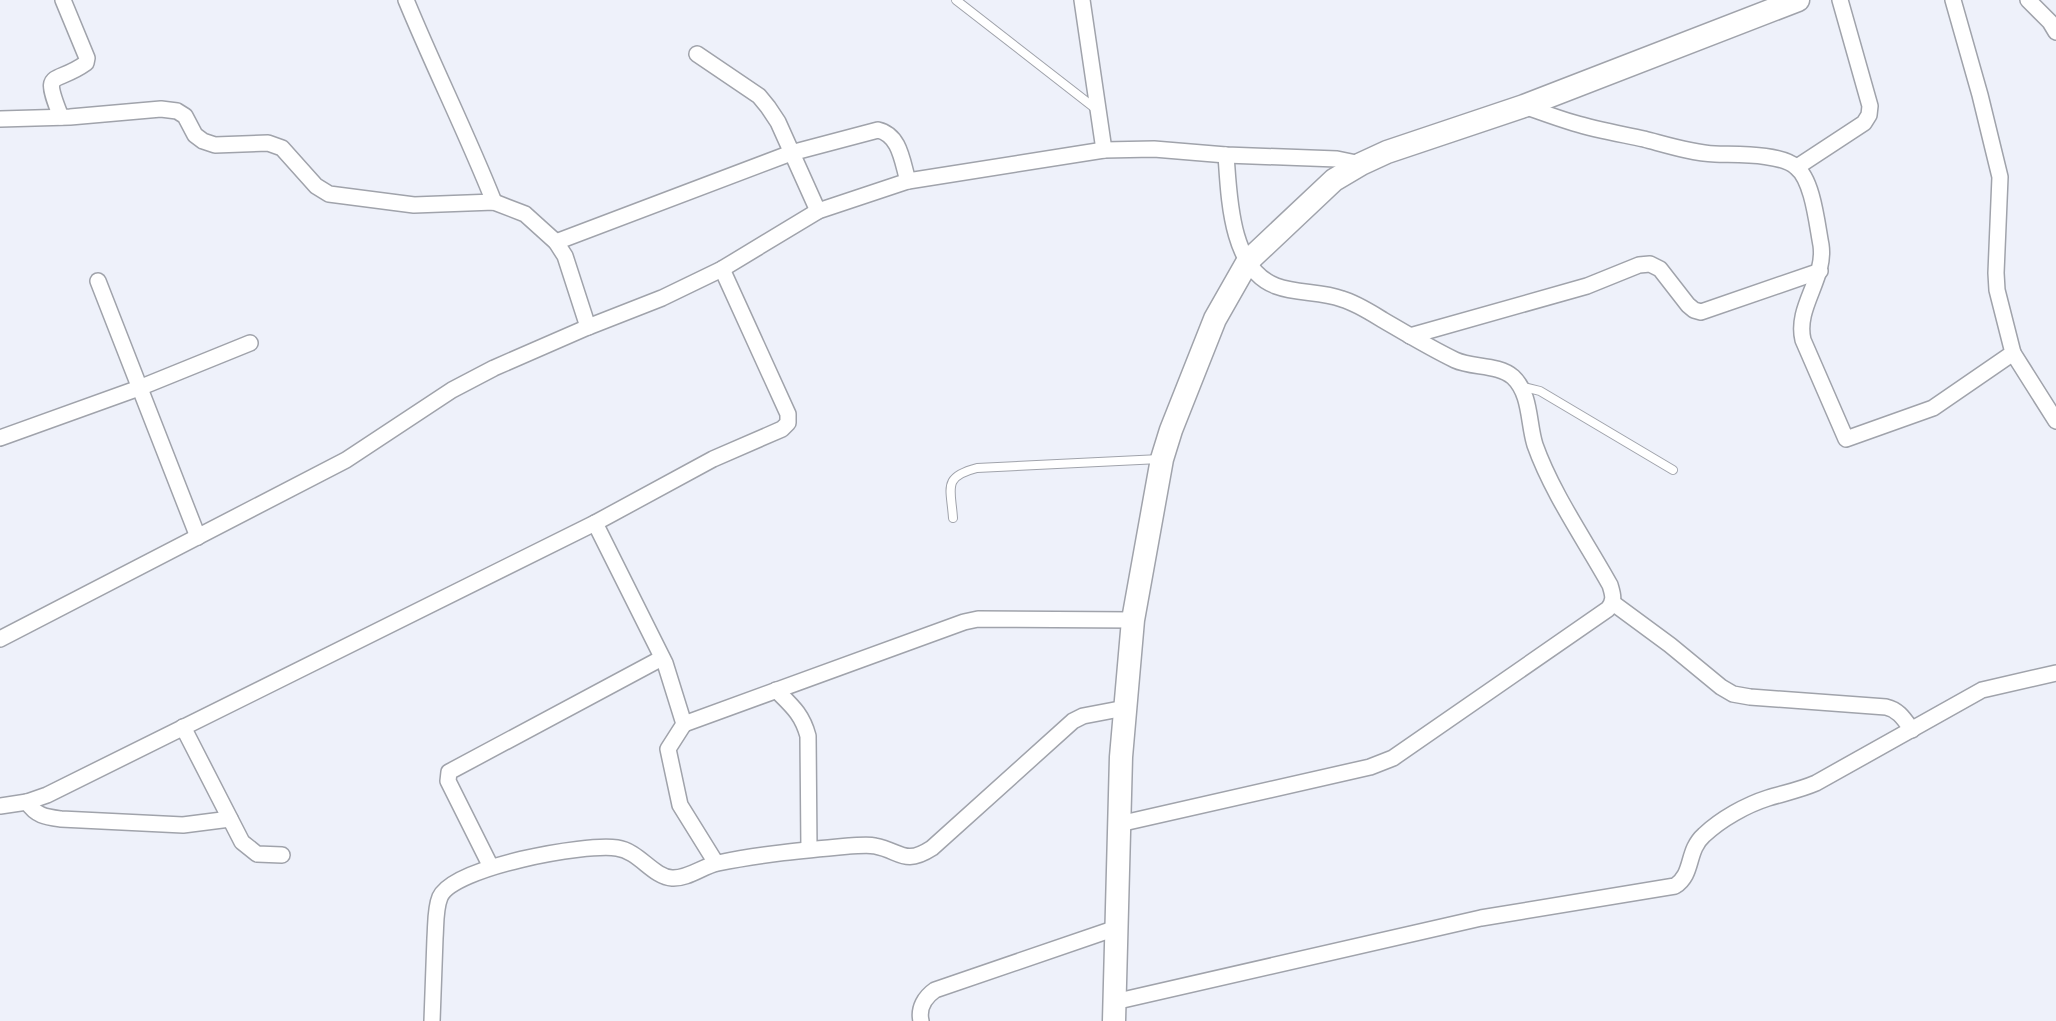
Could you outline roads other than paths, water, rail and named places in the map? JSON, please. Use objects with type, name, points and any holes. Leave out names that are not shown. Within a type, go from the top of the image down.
[{"type":"street","points":[[61,117],[50,88],[52,81],[57,77],[82,67],[86,64],[88,58],[63,0]]},
{"type":"street","points":[[406,0],[428,54],[473,148],[494,202]]},
{"type":"street","points":[[1082,0],[1104,150]]},
{"type":"street","points":[[1798,0],[1524,106],[1387,152],[1361,164],[1334,180],[1248,261],[1215,319],[1171,430],[1162,459],[1133,620],[1120,757],[1114,1012],[1481,918],[1676,886],[1683,882],[1686,876],[1691,854],[1696,844],[1705,834],[1738,812],[1766,799],[1803,789],[1816,783],[1982,690],[2056,673]]},
{"type":"street","points":[[1797,167],[1864,123],[1869,115],[1870,106],[1840,0]]},
{"type":"street","points":[[1953,0],[1980,95],[2000,177],[1997,290],[2013,353],[2056,421]]},
{"type":"street","points":[[2028,0],[2050,22],[2056,32]]},
{"type":"street","points":[[697,54],[760,96],[778,122],[818,211]]},
{"type":"street","points":[[1524,106],[1576,124],[1681,148],[1712,154],[1754,155],[1788,162],[1797,167],[1809,186],[1822,258],[1820,271],[1800,329],[1846,439],[1933,408],[2013,353]]},
{"type":"street","points":[[1,116],[61,117],[161,109],[177,111],[185,116],[195,134],[204,141],[215,145],[268,143],[282,148],[316,186],[328,194],[414,205],[494,202],[525,214],[556,242],[565,256],[588,327]]},
{"type":"street","points":[[556,242],[792,153],[878,130],[888,132],[895,140],[908,180]]},
{"type":"street","points":[[0,638],[346,460],[452,390],[494,368],[588,327],[662,298],[722,269],[818,211],[908,180],[1104,150],[1154,149],[1226,155],[1337,158],[1361,164]]},
{"type":"street","points":[[1119,824],[1370,767],[1393,758],[1608,609],[1613,603],[1614,596],[1610,585],[1546,472],[1535,443],[1520,386],[1505,372],[1459,362],[1342,298],[1276,286],[1262,279],[1240,247],[1232,223],[1226,155]]},
{"type":"street","points":[[1410,336],[1588,286],[1639,265],[1650,264],[1660,269],[1688,305],[1701,312],[1820,271]]},
{"type":"street","points":[[0,806],[27,802],[47,795],[595,523],[713,459],[782,430],[788,423],[788,414],[722,269]]},
{"type":"street","points":[[98,281],[198,537]]},
{"type":"street","points":[[0,438],[139,388],[250,343]]},
{"type":"street","points":[[595,523],[662,658],[684,724]]},
{"type":"street","points":[[1613,603],[1670,645],[1721,687],[1733,694],[1750,697],[1886,707],[1894,709],[1901,715],[1912,730]]},
{"type":"street","points":[[716,863],[680,805],[668,749],[684,724],[964,622],[978,619],[1133,620]]},
{"type":"street","points":[[492,867],[448,781],[448,772],[662,658]]},
{"type":"street","points":[[776,690],[799,714],[804,722],[808,736],[809,849]]},
{"type":"street","points":[[432,1021],[437,905],[446,887],[457,880],[492,867],[563,850],[616,847],[628,850],[639,856],[666,878],[682,876],[716,863],[809,849],[865,845],[876,846],[900,856],[912,857],[932,848],[1073,721],[1083,716],[1125,708]]},
{"type":"street","points":[[183,727],[242,842],[250,850],[258,854],[267,856],[282,855]]},
{"type":"street","points":[[27,802],[32,810],[41,816],[61,819],[183,826],[230,819]]},
{"type":"street","points":[[921,1021],[919,1015],[923,1003],[928,995],[935,990],[1116,928]]},
{"type":"lane","points":[[956,0],[1098,111]]},
{"type":"lane","points":[[1520,386],[1540,391],[1673,470]]},
{"type":"lane","points":[[953,518],[950,484],[954,477],[977,468],[1162,459]]}]
